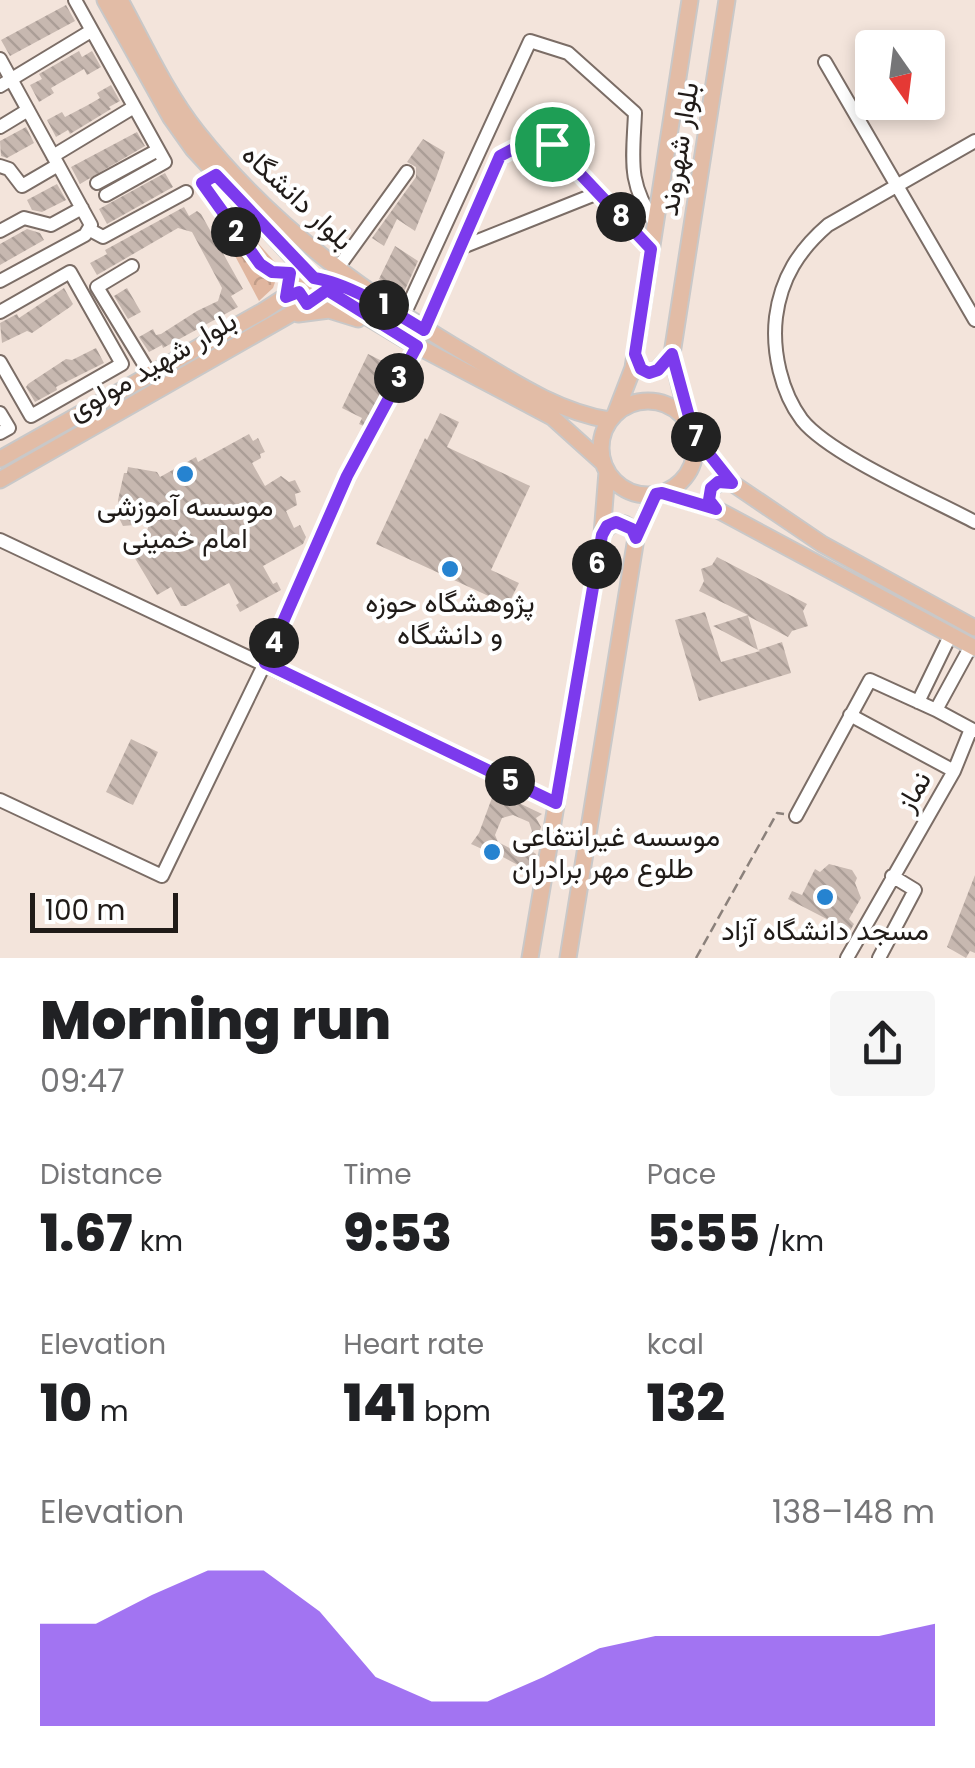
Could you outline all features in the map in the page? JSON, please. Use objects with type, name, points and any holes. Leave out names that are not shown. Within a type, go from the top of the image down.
[{"type":"main road","name":"بلوار دانشگاه","points":[[105,0],[171,118],[289,256],[410,343],[552,418],[605,467]]},
{"type":"main road","name":"بلوار دانشگاه","points":[[120,0],[196,131],[294,234],[326,279],[388,306],[578,416],[613,416]]},
{"type":"main road","name":"بلوار شهروند","points":[[613,416],[635,354],[690,0]]},
{"type":"main road","name":"بلوار شهروند","points":[[692,429],[672,354],[726,0]]},
{"type":"main road","points":[[289,256],[290,294],[304,294],[307,304]]},
{"type":"main road","name":"بلوار شهید مولوی","points":[[0,459],[290,294],[326,279]]},
{"type":"main road","name":"بلوار شهید مولوی","points":[[0,480],[290,315],[307,304],[326,279]]},
{"type":"main road","points":[[290,315],[317,310],[338,312],[410,343]]},
{"type":"main road","points":[[635,354],[641,369],[649,373],[658,370],[672,354]]},
{"type":"main road","points":[[530,958],[602,535],[605,467],[601,440],[613,416],[626,405],[650,400],[672,407],[732,483],[822,544],[975,628]]},
{"type":"main road","points":[[568,958],[636,538],[658,494],[682,480],[690,470],[696,447],[692,429]]},
{"type":"main road","points":[[605,467],[630,492],[658,494],[716,509],[973,647]]},
{"type":"main road","points":[[716,509],[709,500],[711,488],[718,482],[732,483]]},
{"type":"main road","points":[[602,535],[607,526],[616,522],[632,529],[636,538]]},
{"type":"street","points":[[75,0],[158,150],[102,189]]},
{"type":"street","points":[[6,83],[91,32]]},
{"type":"street","points":[[403,317],[530,41],[568,53],[634,113],[633,164],[638,197],[655,222]]},
{"type":"street","points":[[0,59],[6,83],[28,110],[91,225],[90,230]]},
{"type":"street","points":[[825,62],[975,320]]},
{"type":"street","points":[[0,166],[9,169],[22,186],[134,107]]},
{"type":"street","points":[[0,127],[28,110]]},
{"type":"street","points":[[424,330],[500,156],[529,141],[552,144],[651,249]]},
{"type":"street","points":[[975,141],[828,225],[810,241],[785,278],[774,332],[789,397],[803,421],[828,443],[975,522]]},
{"type":"street","points":[[326,279],[407,172]]},
{"type":"street","points":[[90,230],[103,237],[186,192]]},
{"type":"street","points":[[460,248],[598,193]]},
{"type":"street","points":[[0,231],[24,218],[51,225],[82,208]]},
{"type":"street","points":[[17,302],[3,280],[90,230]]},
{"type":"street","points":[[132,266],[96,287],[150,374]]},
{"type":"street","points":[[0,312],[70,272],[122,364],[31,416],[0,362]]},
{"type":"street","points":[[0,413],[9,428],[0,433]]},
{"type":"street","points":[[0,800],[162,876],[265,663],[347,476]]},
{"type":"street","points":[[0,540],[556,803]]},
{"type":"street","points":[[918,702],[951,634]]},
{"type":"street","points":[[936,710],[973,647]]},
{"type":"street","points":[[796,816],[870,680],[973,730]]},
{"type":"street","points":[[850,716],[954,771]]},
{"type":"street","name":"نماز","points":[[847,958],[954,771],[973,730]]},
{"type":"street","points":[[878,958],[915,890],[892,876]]},
{"type":"path","points":[[216,175],[202,183],[252,255],[272,272],[290,273]]},
{"type":"path","points":[[347,476],[410,343]]},
{"type":"path","points":[[696,958],[777,813],[796,816]]},
{"type":"green space","points":[[207,185],[280,268],[273,288],[259,301],[200,190]]},
{"type":"building","points":[[66,5],[75,21],[10,56],[1,40]]},
{"type":"building","points":[[79,51],[82,57],[92,51],[101,67],[87,75],[84,69],[51,88],[54,93],[39,102],[30,85],[42,79],[39,74]]},
{"type":"building","points":[[111,85],[120,101],[70,134],[68,130],[56,137],[47,120],[62,112],[65,117],[88,105],[100,98],[97,93]]},
{"type":"building","points":[[26,127],[34,143],[7,158],[1,156],[0,141]]},
{"type":"building","points":[[137,132],[145,146],[80,184],[71,167]]},
{"type":"building","points":[[423,139],[445,152],[436,178],[415,231],[397,219],[384,246],[372,238],[416,177],[416,167],[407,162]]},
{"type":"building","points":[[165,173],[173,187],[107,224],[99,209]]},
{"type":"building","points":[[57,184],[66,200],[42,212],[32,210],[27,200]]},
{"type":"building","points":[[184,207],[189,216],[197,211],[201,214],[243,289],[231,296],[238,307],[149,352],[139,337],[153,329],[156,335],[161,334],[218,301],[222,288],[192,232],[178,228],[97,275],[90,263],[107,254],[105,250]]},
{"type":"building","points":[[27,229],[40,233],[44,240],[0,265],[0,244]]},
{"type":"building","points":[[395,246],[418,261],[404,292],[379,279]]},
{"type":"building","points":[[64,288],[73,304],[70,307],[32,333],[27,331],[2,343],[0,323],[17,314],[19,318]]},
{"type":"building","points":[[127,288],[141,312],[128,319],[114,296]]},
{"type":"building","points":[[96,348],[104,363],[35,402],[28,384],[66,359],[72,360]]},
{"type":"building","points":[[368,354],[384,362],[381,369],[393,375],[368,428],[359,424],[362,418],[342,408]]},
{"type":"building","points":[[440,413],[459,422],[447,447],[530,486],[491,570],[519,583],[508,605],[376,544]]},
{"type":"building","points":[[249,434],[253,441],[258,438],[265,452],[252,463],[265,486],[281,476],[289,482],[295,480],[301,492],[295,494],[297,505],[286,511],[294,528],[300,525],[306,537],[303,544],[263,566],[281,590],[240,612],[229,583],[186,606],[181,606],[171,587],[157,595],[133,555],[154,543],[147,531],[151,517],[123,526],[117,514],[124,473],[128,467],[157,472],[160,477],[196,457],[198,462]]},
{"type":"building","points":[[717,557],[807,604],[803,611],[808,626],[792,631],[788,637],[748,616],[758,650],[713,626],[748,615],[699,591],[704,581],[701,569],[712,565]]},
{"type":"building","points":[[705,612],[721,662],[782,642],[791,673],[699,701],[675,620]]},
{"type":"building","points":[[131,739],[158,752],[133,805],[106,792]]},
{"type":"building","points":[[493,795],[502,795],[542,814],[536,818],[541,827],[533,852],[533,873],[471,844]],"holes":[[[513,815],[529,822],[532,831],[525,848],[515,851],[498,842],[495,835],[502,818]]]},
{"type":"building","name":"مسجد دانشگاه آزاد","points":[[829,864],[852,870],[857,878],[861,898],[849,919],[854,924],[850,931],[788,899],[792,891],[802,895],[815,869],[820,872]]},
{"type":"building","points":[[975,875],[975,953],[970,951],[966,958],[947,947]]},
{"type":"place","name":"موسسه آموزشی امام خمینی","points":[[185,474]]},
{"type":"place","name":"پژوهشگاه حوزه و دانشگاه","points":[[450,569]]},
{"type":"place","name":"موسسه غیرانتفاعی طلوع مهر برادران","points":[[492,852]]},
{"type":"place","name":"مسجد دانشگاه آزاد","points":[[825,897]]},
{"type":"route","points":[[529,141],[552,144],[651,249],[635,354],[638,364],[649,373],[654,372],[672,354],[694,435],[732,483],[718,482],[711,488],[708,496],[716,509],[656,494],[636,538],[625,523],[616,522],[607,526],[602,535],[556,803],[265,663],[347,476],[417,346],[327,290],[307,304],[304,294],[299,292],[286,297],[290,273],[272,272],[260,264],[202,183],[216,175],[314,278],[388,306],[424,330],[500,156],[529,141]]}]
